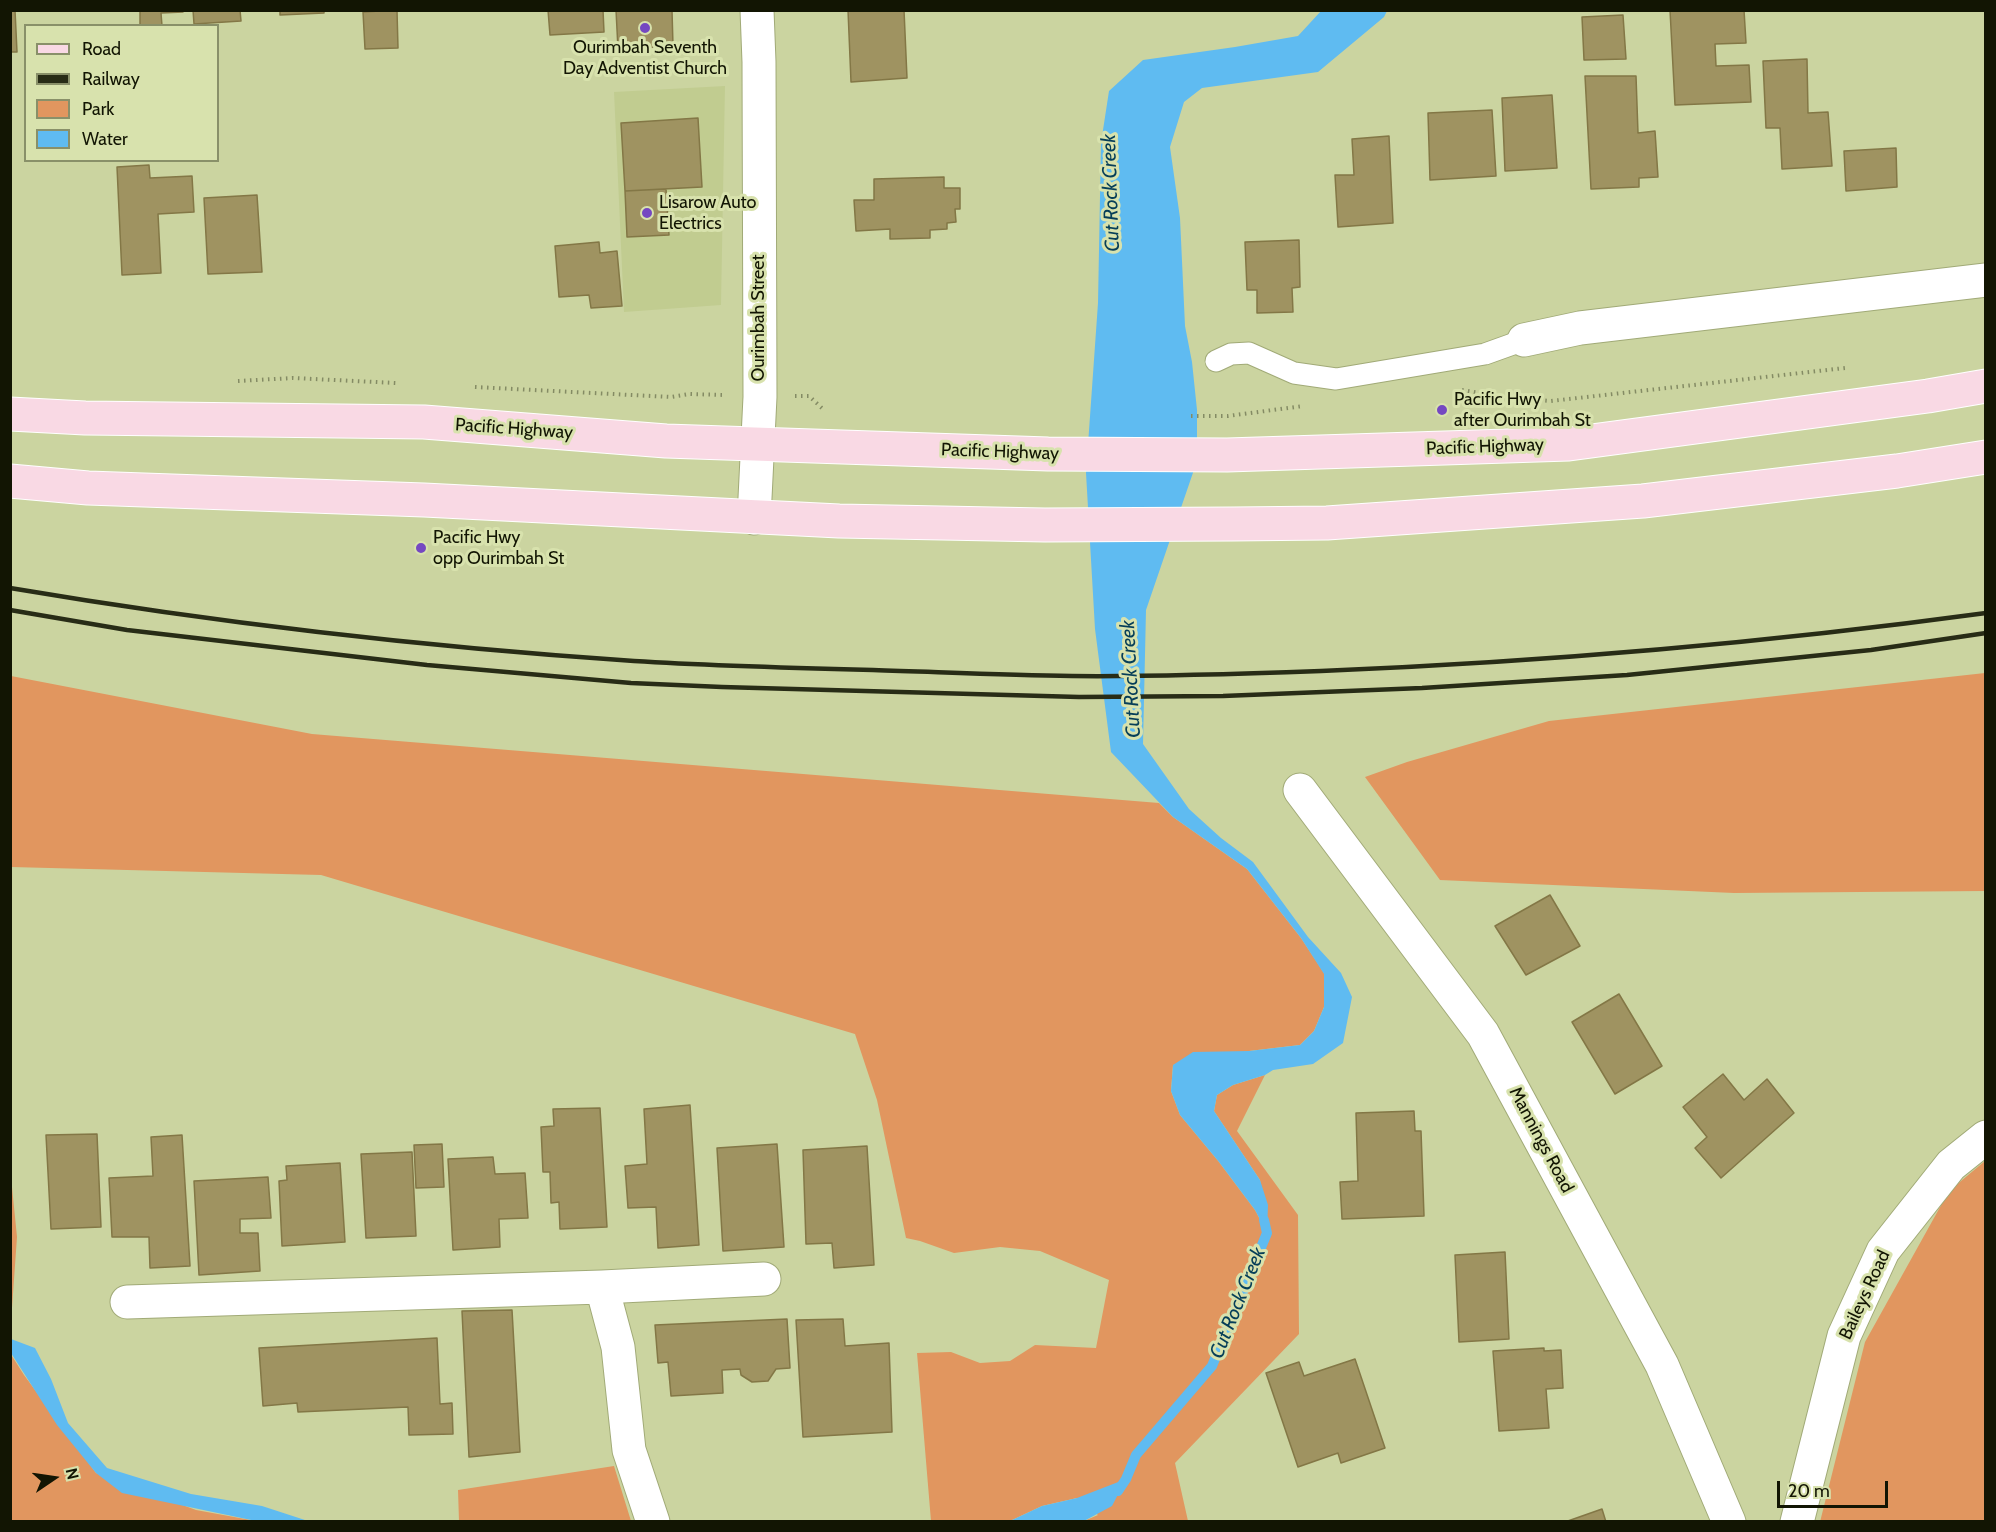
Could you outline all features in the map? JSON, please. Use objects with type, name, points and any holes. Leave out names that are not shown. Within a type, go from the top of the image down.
[{"type":"main road","name":"Pacific Highway","points":[[10,414],[86,418],[424,422],[666,441],[1047,454],[1227,455],[1569,444],[1928,396],[1986,386]]},
{"type":"main road","points":[[10,481],[88,488],[424,500],[754,518],[1046,525],[1327,523],[1643,501],[1875,474],[1986,458]]},
{"type":"street","name":"Ourimbah Street","points":[[754,518],[760,397],[757,10]]},
{"type":"street","points":[[1524,340],[1580,328],[1986,280]]},
{"type":"street","name":"Mannings Road","points":[[1300,790],[1484,1034],[1662,1365],[1729,1521]]},
{"type":"street","name":"Baileys Road","points":[[1797,1521],[1844,1336],[1883,1251],[1951,1165],[1986,1137]]},
{"type":"street","points":[[127,1302],[602,1287],[764,1279]]},
{"type":"street","points":[[602,1287],[618,1347],[629,1450],[653,1521]]},
{"type":"lane","points":[[1216,361],[1231,354],[1249,353],[1294,373],[1336,379],[1485,354],[1524,340]]},
{"type":"path","points":[[1459,389],[1551,402],[1853,367]]},
{"type":"path","points":[[1228,416],[1308,405]]},
{"type":"shaded area","points":[[725,86],[721,305],[624,312],[614,92]]},
{"type":"green space","points":[[1985,673],[1985,891],[1734,893],[1440,880],[1365,777],[1407,762],[1549,721]]},
{"type":"green space","points":[[11,676],[312,734],[1159,803],[1173,817],[1247,869],[1301,938],[1324,973],[1324,1007],[1314,1031],[1300,1045],[1249,1051],[1173,1065],[1171,1091],[1180,1115],[1255,1210],[1266,1231],[1260,1180],[1214,1111],[1217,1095],[1233,1085],[1265,1075],[1237,1131],[1298,1215],[1299,1334],[1175,1463],[1188,1521],[1084,1521],[1098,1515],[1077,1498],[1042,1506],[1010,1521],[931,1521],[917,1353],[951,1352],[980,1363],[1010,1361],[1035,1345],[1096,1348],[1109,1280],[1040,1251],[1000,1247],[954,1253],[906,1238],[877,1100],[855,1034],[321,875],[11,867]]},
{"type":"green space","points":[[1985,1161],[1985,1521],[1820,1522],[1865,1342],[1949,1191]]},
{"type":"green space","points":[[11,1177],[17,1237],[11,1322]]},
{"type":"green space","points":[[10,1353],[96,1473],[196,1510],[256,1521],[11,1521]]},
{"type":"green space","points":[[614,1466],[631,1521],[459,1521],[458,1490]]},
{"type":"water","points":[[1321,11],[1387,11],[1384,17],[1318,72],[1202,88],[1184,102],[1170,147],[1180,218],[1185,326],[1192,362],[1197,410],[1197,461],[1146,610],[1143,744],[1189,809],[1221,838],[1253,862],[1308,937],[1341,973],[1352,997],[1343,1043],[1313,1064],[1273,1070],[1265,1075],[1233,1085],[1217,1095],[1214,1111],[1260,1180],[1268,1205],[1267,1233],[1255,1210],[1180,1115],[1171,1091],[1173,1065],[1193,1052],[1249,1051],[1300,1045],[1314,1031],[1324,1007],[1324,974],[1301,938],[1247,869],[1173,817],[1111,752],[1095,629],[1086,473],[1098,303],[1101,143],[1109,91],[1143,60],[1298,36]]},
{"type":"water","points":[[11,1339],[35,1348],[51,1379],[68,1423],[107,1468],[191,1494],[262,1506],[308,1521],[256,1521],[122,1493],[96,1473],[57,1425],[11,1353]]},
{"type":"water","points":[[1126,1479],[1112,1506],[1084,1521],[1010,1521],[1042,1506],[1077,1498]]},
{"type":"building","points":[[10,10],[15,10],[17,52],[10,52]]},
{"type":"building","points":[[140,10],[183,10],[183,12],[161,13],[162,24],[140,24]]},
{"type":"building","points":[[193,10],[240,10],[241,21],[194,24]]},
{"type":"building","points":[[280,10],[324,10],[324,13],[280,15]]},
{"type":"building","points":[[397,10],[398,48],[365,49],[363,12]]},
{"type":"building","name":"Ourimbah Seventh Day Adventist Church","points":[[548,10],[603,10],[604,32],[550,35]]},
{"type":"building","name":"Ourimbah Seventh Day Adventist Church","points":[[616,10],[672,10],[673,46],[618,49]]},
{"type":"building","points":[[848,10],[904,10],[907,78],[851,82]]},
{"type":"building","points":[[1670,10],[1744,10],[1746,43],[1715,44],[1716,66],[1749,65],[1751,102],[1675,105]]},
{"type":"building","points":[[1623,15],[1626,59],[1584,60],[1582,17]]},
{"type":"building","points":[[1807,59],[1808,113],[1828,112],[1832,166],[1782,169],[1780,128],[1766,128],[1763,61]]},
{"type":"building","points":[[1585,76],[1636,76],[1638,133],[1655,131],[1658,177],[1639,178],[1639,187],[1591,189]]},
{"type":"building","points":[[1552,95],[1557,168],[1505,171],[1502,98]]},
{"type":"building","points":[[1492,110],[1496,176],[1430,180],[1428,113]]},
{"type":"building","points":[[698,118],[702,187],[625,191],[621,123]]},
{"type":"building","points":[[1389,136],[1393,223],[1338,227],[1335,175],[1354,175],[1352,139]]},
{"type":"building","points":[[1896,148],[1897,187],[1846,191],[1844,151]]},
{"type":"building","points":[[149,165],[150,178],[192,176],[194,212],[158,214],[161,273],[122,275],[117,167]]},
{"type":"building","points":[[944,177],[944,188],[960,188],[960,209],[955,209],[956,222],[947,223],[947,229],[930,230],[930,238],[890,239],[890,229],[856,231],[854,200],[874,200],[874,179]]},
{"type":"building","name":"Lisarow Auto Electrics","points":[[666,189],[669,235],[627,237],[625,191]]},
{"type":"building","points":[[257,195],[262,272],[208,274],[204,198]]},
{"type":"building","points":[[1299,240],[1300,287],[1292,288],[1293,312],[1257,313],[1257,290],[1247,290],[1245,242]]},
{"type":"building","points":[[599,242],[600,253],[617,251],[622,306],[591,308],[589,295],[559,297],[555,246]]},
{"type":"building","points":[[1550,895],[1580,946],[1526,975],[1495,926]]},
{"type":"building","points":[[1619,994],[1662,1066],[1615,1094],[1572,1022]]},
{"type":"building","points":[[1723,1074],[1744,1100],[1767,1079],[1794,1113],[1721,1178],[1695,1148],[1707,1137],[1683,1107]]},
{"type":"building","points":[[690,1105],[699,1245],[658,1248],[656,1207],[628,1208],[625,1166],[647,1164],[644,1109]]},
{"type":"building","points":[[600,1108],[607,1227],[560,1229],[559,1202],[551,1203],[550,1172],[543,1172],[541,1127],[554,1126],[553,1109]]},
{"type":"building","points":[[1414,1111],[1415,1131],[1421,1131],[1424,1216],[1342,1219],[1340,1182],[1358,1181],[1356,1113]]},
{"type":"building","points":[[97,1134],[101,1227],[51,1229],[46,1135]]},
{"type":"building","points":[[182,1135],[190,1266],[150,1268],[149,1237],[112,1237],[109,1178],[153,1176],[151,1137]]},
{"type":"building","points":[[442,1144],[444,1187],[416,1188],[414,1145]]},
{"type":"building","points":[[777,1144],[784,1247],[723,1251],[717,1148]]},
{"type":"building","points":[[867,1146],[874,1265],[834,1268],[832,1243],[806,1244],[803,1150]]},
{"type":"building","points":[[412,1152],[416,1236],[366,1238],[361,1154]]},
{"type":"building","points":[[493,1157],[495,1174],[525,1173],[528,1218],[499,1219],[500,1247],[453,1250],[448,1159]]},
{"type":"building","points":[[340,1163],[345,1242],[282,1246],[279,1181],[287,1180],[286,1166]]},
{"type":"building","points":[[268,1177],[271,1218],[240,1219],[240,1233],[258,1233],[260,1271],[199,1275],[194,1181]]},
{"type":"building","points":[[1505,1252],[1509,1339],[1459,1342],[1455,1255]]},
{"type":"building","points":[[512,1310],[520,1452],[469,1457],[462,1311]]},
{"type":"building","points":[[787,1319],[790,1368],[776,1369],[768,1381],[752,1382],[741,1375],[740,1369],[722,1370],[723,1393],[671,1396],[668,1362],[658,1363],[655,1325]]},
{"type":"building","points":[[843,1319],[845,1346],[889,1343],[892,1432],[803,1437],[796,1320]]},
{"type":"building","points":[[437,1338],[440,1404],[452,1403],[453,1434],[409,1435],[408,1407],[298,1412],[297,1403],[263,1406],[259,1348]]},
{"type":"building","points":[[1544,1348],[1544,1351],[1561,1350],[1563,1388],[1546,1389],[1549,1428],[1499,1431],[1493,1351]]},
{"type":"building","points":[[1355,1359],[1385,1448],[1341,1463],[1338,1453],[1298,1467],[1266,1373],[1299,1362],[1304,1376]]},
{"type":"building","points":[[1602,1509],[1606,1522],[1565,1522]]},
{"type":"waterway","name":"Cut Rock Creek","points":[[1118,1491],[1136,1455],[1212,1366],[1267,1233],[1264,1220]]},
{"type":"railway","points":[[10,588],[243,623],[477,649],[723,666],[1072,676],[1259,673],[1571,657],[1737,642],[1986,613]]},
{"type":"railway","points":[[10,610],[127,630],[427,665],[631,683],[1079,697],[1223,696],[1422,688],[1627,675],[1871,650],[1986,633]]},
{"type":"place","name":"Ourimbah Seventh Day Adventist Church","points":[[645,28]]},
{"type":"place","name":"Lisarow Auto Electrics","points":[[647,213]]},
{"type":"place","name":"Pacific Hwy after Ourimbah St","points":[[1442,410]]},
{"type":"place","name":"Pacific Hwy opp Ourimbah St","points":[[421,548]]}]
